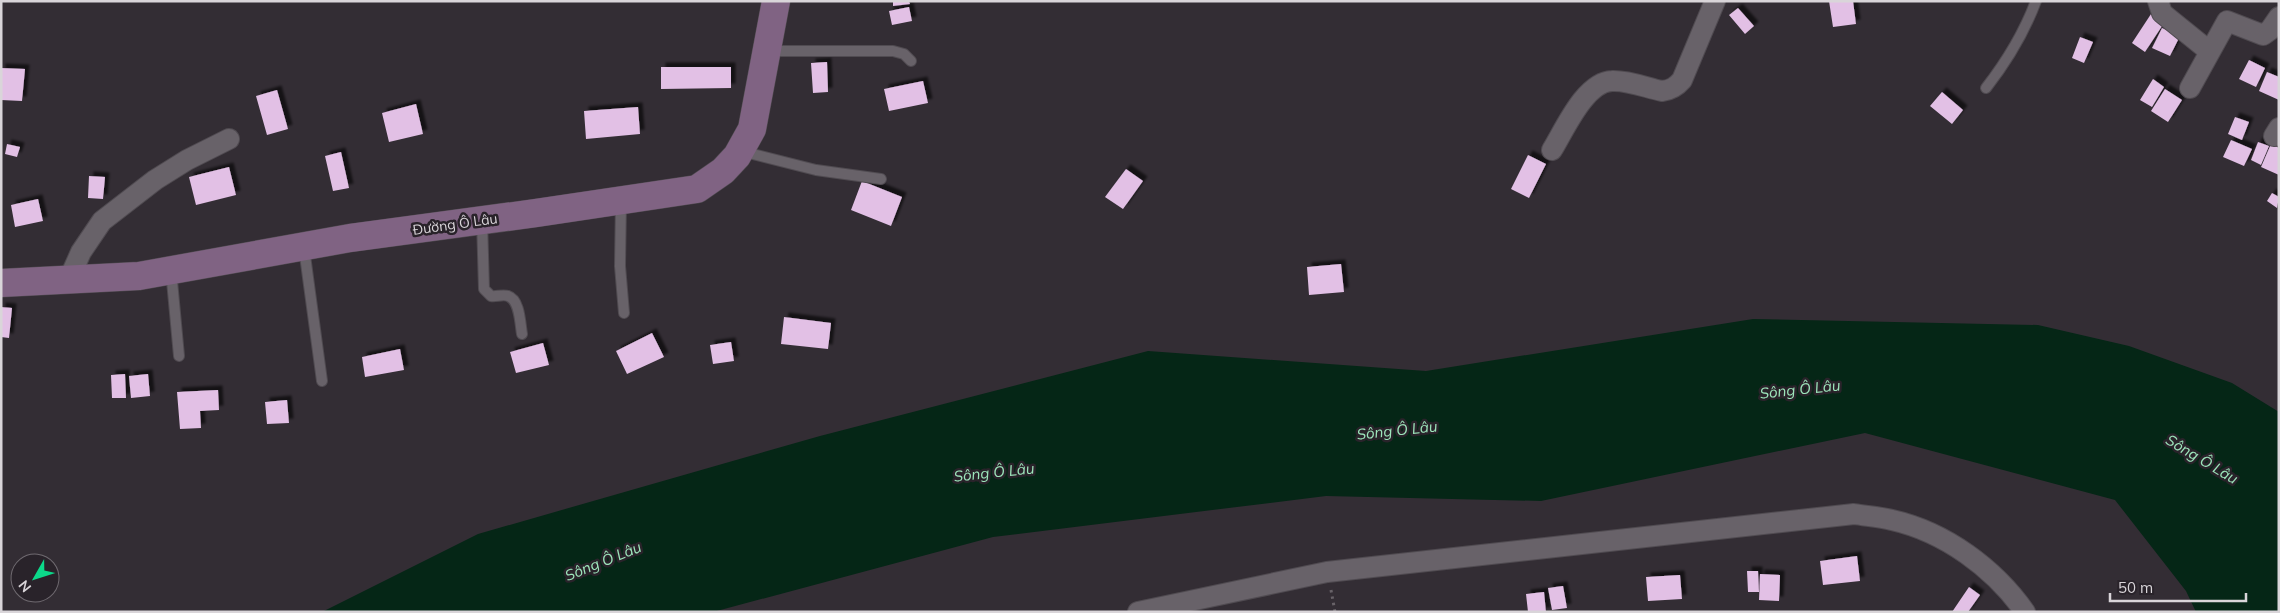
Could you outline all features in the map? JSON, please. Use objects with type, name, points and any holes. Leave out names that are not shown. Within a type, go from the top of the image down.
[{"type":"main road","name":"Đường Ô Lâu","points":[[1,283],[140,276],[304,246],[697,188],[724,171],[740,151],[752,129],[768,52],[776,1]]},
{"type":"street","points":[[1552,150],[1587,94],[1599,84],[1614,81],[1662,91],[1670,90],[1677,86],[1682,80],[1715,1]]},
{"type":"street","points":[[2158,1],[2162,13],[2209,51]]},
{"type":"street","points":[[2190,88],[2227,21],[2258,35],[2263,35],[2270,30],[2279,17]]},
{"type":"street","points":[[69,279],[81,252],[102,222],[155,180],[187,160],[229,139]]},
{"type":"street","points":[[1138,612],[1327,572],[1854,514],[1892,520],[1933,535],[1974,559],[2010,591],[2025,612]]},
{"type":"lane","points":[[1986,88],[2024,31],[2036,1]]},
{"type":"lane","points":[[768,52],[893,51],[904,54],[912,61]]},
{"type":"lane","points":[[740,151],[816,170],[882,179]]},
{"type":"lane","points":[[622,200],[620,266],[624,313]]},
{"type":"lane","points":[[482,220],[484,289],[491,296],[506,295],[514,300],[522,334]]},
{"type":"lane","points":[[304,246],[322,381]]},
{"type":"lane","points":[[171,270],[179,356]]},
{"type":"water","name":"Sông Ô Lâu","points":[[1753,319],[2038,325],[2129,346],[2232,383],[2279,412],[2279,612],[2196,612],[2186,591],[2115,500],[1865,433],[1541,501],[1326,496],[993,537],[713,612],[322,612],[478,534],[820,436],[1148,351],[1426,371]]},
{"type":"building","points":[[893,1],[909,1],[910,4],[893,6]]},
{"type":"building","points":[[1829,1],[1853,1],[1856,24],[1833,27]]},
{"type":"building","points":[[909,7],[912,21],[892,25],[889,11]]},
{"type":"building","points":[[1738,8],[1754,26],[1745,34],[1729,15]]},
{"type":"building","points":[[2153,11],[2166,20],[2145,52],[2132,43]]},
{"type":"building","points":[[2162,28],[2180,36],[2170,56],[2152,48]]},
{"type":"building","points":[[2080,37],[2093,42],[2084,63],[2072,58]]},
{"type":"building","points":[[2249,60],[2265,68],[2256,87],[2239,79]]},
{"type":"building","points":[[827,62],[828,92],[813,93],[811,63]]},
{"type":"building","points":[[661,67],[731,67],[731,88],[661,89]]},
{"type":"building","points":[[1,68],[25,69],[22,101],[1,100]]},
{"type":"building","points":[[2267,72],[2279,77],[2279,100],[2259,91]]},
{"type":"building","points":[[2153,79],[2164,87],[2152,107],[2140,100]]},
{"type":"building","points":[[923,81],[928,103],[889,111],[884,89]]},
{"type":"building","points":[[2165,89],[2182,100],[2168,122],[2151,111]]},
{"type":"building","points":[[277,90],[288,129],[267,135],[256,96]]},
{"type":"building","points":[[1942,92],[1963,110],[1952,124],[1930,106]]},
{"type":"building","points":[[416,104],[423,134],[389,142],[382,113]]},
{"type":"building","points":[[638,107],[640,134],[586,139],[584,111]]},
{"type":"building","points":[[2235,117],[2249,122],[2242,140],[2228,134]]},
{"type":"building","points":[[2231,140],[2252,149],[2244,166],[2223,157]]},
{"type":"building","points":[[2258,142],[2269,146],[2261,165],[2251,160]]},
{"type":"building","points":[[7,144],[20,147],[17,157],[5,154]]},
{"type":"building","points":[[2271,144],[2279,148],[2279,175],[2261,167]]},
{"type":"building","points":[[341,152],[349,188],[333,191],[325,156]]},
{"type":"building","points":[[1528,155],[1546,164],[1529,198],[1511,189]]},
{"type":"building","points":[[229,167],[236,195],[196,205],[189,177]]},
{"type":"building","points":[[1126,169],[1143,181],[1123,209],[1105,197]]},
{"type":"building","points":[[89,176],[105,177],[103,199],[88,198]]},
{"type":"building","points":[[862,181],[902,197],[891,226],[851,210]]},
{"type":"building","points":[[2272,193],[2279,197],[2277,208],[2267,201]]},
{"type":"building","points":[[38,199],[43,221],[15,227],[11,205]]},
{"type":"building","points":[[1341,264],[1344,292],[1309,295],[1307,267]]},
{"type":"building","points":[[1,307],[12,308],[9,338],[1,337]]},
{"type":"building","points":[[784,317],[831,323],[828,349],[781,344]]},
{"type":"building","points":[[652,333],[664,357],[627,374],[616,351]]},
{"type":"building","points":[[731,342],[734,361],[713,364],[710,345]]},
{"type":"building","points":[[543,343],[549,365],[516,373],[510,352]]},
{"type":"building","points":[[400,349],[404,370],[365,377],[362,357]]},
{"type":"building","points":[[125,374],[126,398],[112,398],[111,375]]},
{"type":"building","points":[[148,374],[150,396],[131,398],[129,376]]},
{"type":"building","points":[[218,390],[219,410],[200,411],[201,428],[180,429],[177,392]]},
{"type":"building","points":[[287,400],[289,423],[267,424],[265,402]]},
{"type":"building","points":[[1857,556],[1860,581],[1823,585],[1820,561]]},
{"type":"building","points":[[1747,571],[1758,571],[1759,592],[1748,592]]},
{"type":"building","points":[[1760,574],[1780,575],[1779,601],[1759,600]]},
{"type":"building","points":[[1680,575],[1682,599],[1648,601],[1646,577]]},
{"type":"building","points":[[1563,586],[1567,608],[1552,610],[1548,588]]},
{"type":"building","points":[[1969,587],[1980,595],[1968,612],[1952,612]]},
{"type":"building","points":[[1544,592],[1546,612],[1528,612],[1526,594]]}]
